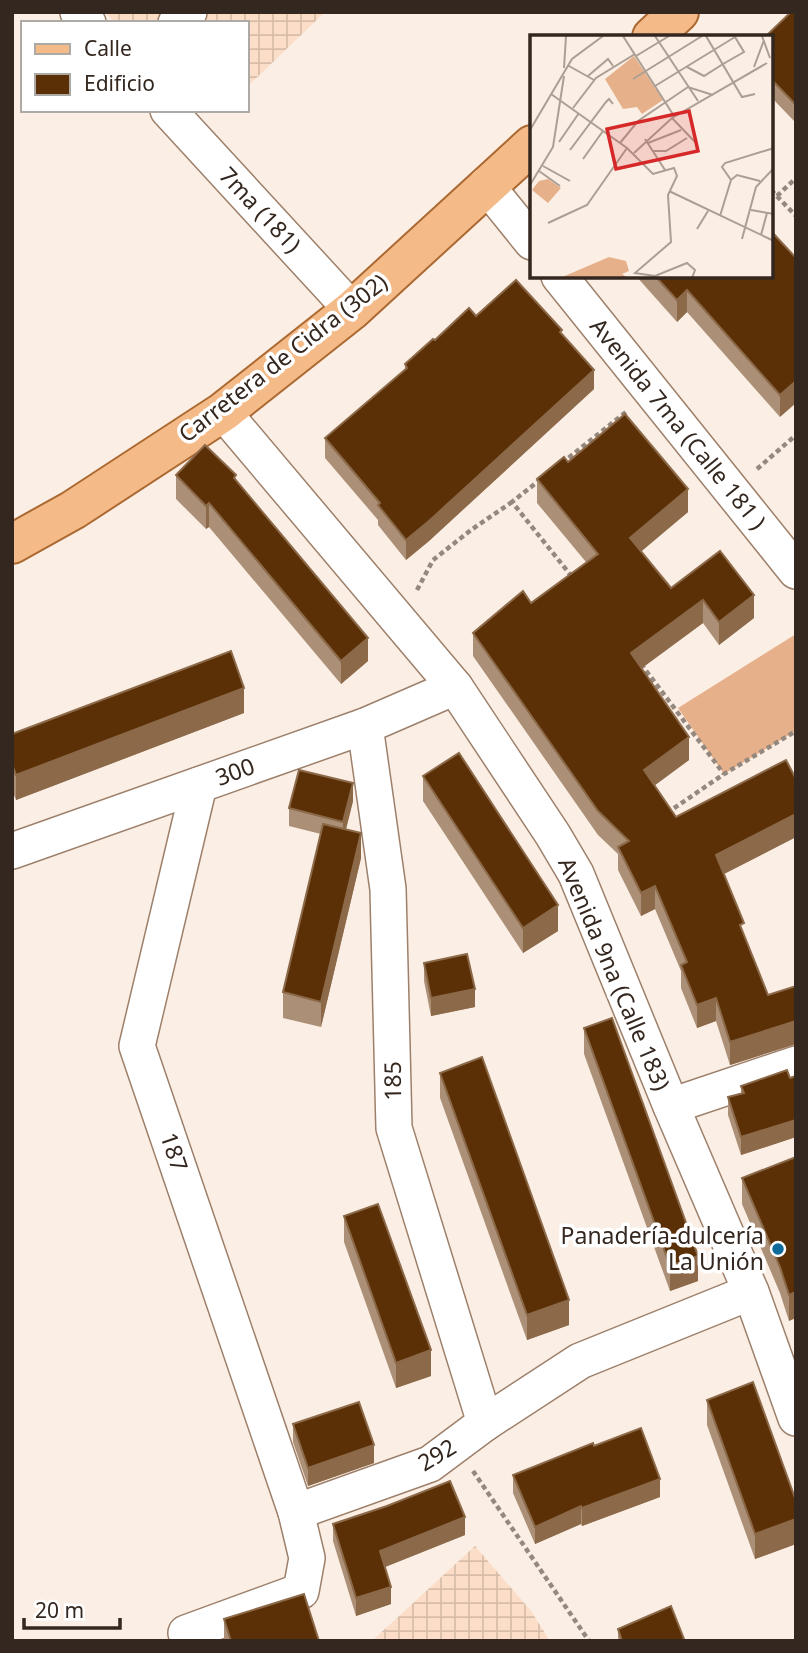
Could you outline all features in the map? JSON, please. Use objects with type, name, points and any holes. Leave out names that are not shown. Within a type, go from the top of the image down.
[{"type":"main road","points":[[654,35],[679,12]]},
{"type":"main road","name":"Carretera de Cidra (302)","points":[[12,544],[73,510],[223,412],[352,310],[530,146]]},
{"type":"street","name":"7ma (181)","points":[[171,112],[352,310]]},
{"type":"street","points":[[486,185],[530,241]]},
{"type":"street","name":"Avenida 7ma (Calle 181 )","points":[[561,278],[796,571]]},
{"type":"street","name":"Avenida 9na (Calle 183)","points":[[223,412],[455,687],[576,874],[751,1292],[783,1343],[796,1418]]},
{"type":"street","name":"300","points":[[12,851],[366,726],[455,687]]},
{"type":"street","name":"185","points":[[366,726],[388,889],[394,1128],[485,1423]]},
{"type":"street","name":"187","points":[[199,785],[137,1046],[296,1512]]},
{"type":"street","points":[[671,1106],[796,1064]]},
{"type":"street","name":"292","points":[[296,1512],[430,1464],[485,1423],[580,1361],[751,1292]]},
{"type":"street","points":[[186,1633],[301,1591],[307,1558],[296,1512]]},
{"type":"path","points":[[777,196],[796,178]]},
{"type":"path","points":[[773,192],[796,216]]},
{"type":"path","points":[[555,468],[652,392]]},
{"type":"path","points":[[731,491],[796,435]]},
{"type":"path","points":[[401,622],[433,560],[544,476]]},
{"type":"path","points":[[512,502],[581,588]]},
{"type":"path","points":[[641,663],[724,774]]},
{"type":"path","points":[[656,820],[724,774],[796,731]]},
{"type":"path","points":[[455,1446],[589,1641]]},
{"type":"shaded area","points":[[105,12],[325,12],[248,86],[248,21],[113,21]]},
{"type":"shaded area","points":[[796,634],[796,731],[724,774],[678,708]]},
{"type":"shaded area","points":[[475,1546],[531,1611],[550,1641],[372,1641]]},
{"type":"building","points":[[791,12],[796,12],[795,104],[773,81],[773,35],[767,35]]},
{"type":"building","points":[[773,233],[796,258],[796,381],[780,395],[687,290],[677,300],[657,278],[773,278]]},
{"type":"building","points":[[516,280],[594,370],[406,540],[378,505],[380,503],[325,438],[407,368],[405,364],[469,308],[476,316]]},
{"type":"building","points":[[625,414],[688,489],[630,538],[671,588],[720,551],[754,595],[719,622],[703,600],[631,653],[689,737],[644,770],[676,817],[786,760],[796,779],[796,814],[716,855],[744,923],[740,925],[768,995],[796,986],[796,1021],[730,1042],[716,998],[697,1005],[681,965],[687,962],[655,886],[641,893],[618,847],[629,841],[598,811],[473,633],[523,591],[531,603],[598,554],[537,479],[564,457],[568,462]]},
{"type":"building","points":[[205,445],[236,475],[234,478],[368,638],[341,661],[209,503],[206,506],[176,475]]},
{"type":"building","points":[[231,651],[244,688],[16,775],[12,764],[12,734]]},
{"type":"building","points":[[459,753],[558,905],[523,928],[423,776]]},
{"type":"building","points":[[299,770],[353,783],[343,822],[289,808]]},
{"type":"building","points":[[323,824],[361,833],[321,1002],[283,992]]},
{"type":"building","points":[[467,954],[475,989],[431,998],[424,963]]},
{"type":"building","points":[[612,1018],[698,1256],[670,1266],[584,1028]]},
{"type":"building","points":[[482,1057],[569,1300],[527,1315],[440,1073]]},
{"type":"building","points":[[787,1070],[790,1078],[796,1076],[796,1120],[741,1137],[728,1097],[744,1093],[741,1086]]},
{"type":"building","name":"Panadería-dulcería La Unión","points":[[796,1157],[796,1292],[789,1295],[742,1178]]},
{"type":"building","points":[[378,1204],[431,1350],[396,1363],[344,1216]]},
{"type":"building","points":[[753,1382],[796,1501],[796,1519],[755,1534],[707,1400]]},
{"type":"building","points":[[359,1402],[374,1445],[308,1468],[293,1424]]},
{"type":"building","points":[[641,1428],[660,1479],[582,1508],[581,1506],[535,1527],[513,1475],[593,1443],[594,1446]]},
{"type":"building","points":[[450,1481],[465,1517],[380,1551],[391,1587],[356,1598],[333,1524]]},
{"type":"building","points":[[304,1594],[319,1641],[231,1641],[224,1619]]},
{"type":"building","points":[[671,1606],[684,1639],[622,1641],[618,1629]]},
{"type":"place","name":"Panadería-dulcería La Unión","points":[[778,1249]]}]
